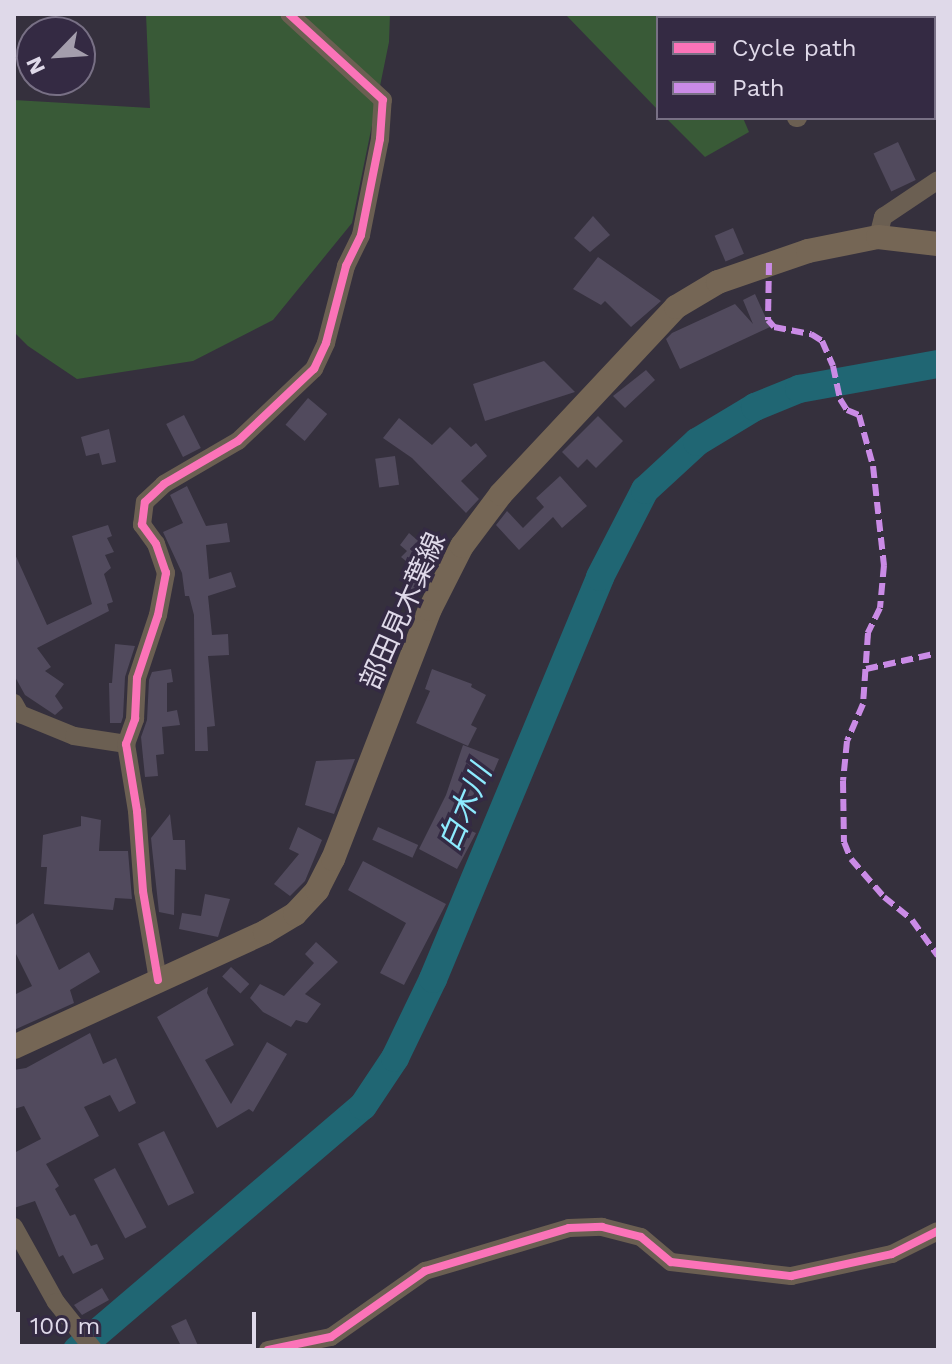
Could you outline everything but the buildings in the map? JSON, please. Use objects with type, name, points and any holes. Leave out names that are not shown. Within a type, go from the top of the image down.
[{"type":"main road","name":"部田見木葉線","points":[[14,1047],[265,932],[295,914],[317,890],[333,859],[430,609],[462,546],[501,494],[641,340],[676,307],[718,282],[808,251],[878,237],[938,244]]},
{"type":"street","points":[[158,980],[143,891],[137,811],[126,744],[135,719],[137,678],[158,615],[166,573],[156,544],[142,525],[145,502],[164,484],[238,441],[314,369],[326,343],[346,266],[361,235],[374,177],[383,100],[289,14]]},
{"type":"street","points":[[878,237],[883,217],[938,180]]},
{"type":"street","points":[[14,703],[20,714],[74,736],[126,744]]},
{"type":"street","points":[[14,1227],[56,1302],[94,1350]]},
{"type":"street","points":[[268,1350],[331,1337],[425,1271],[569,1228],[602,1227],[641,1237],[671,1262],[791,1276],[892,1254],[938,1231]]},
{"type":"green space","points":[[146,14],[390,14],[389,42],[352,223],[273,320],[193,361],[77,379],[28,346],[14,332],[14,100],[150,108]]},
{"type":"green space","points":[[565,14],[775,14],[656,16],[656,108]]},
{"type":"green space","points":[[668,120],[744,120],[749,132],[705,157]]},
{"type":"waterway","name":"白木川","points":[[77,1350],[363,1106],[395,1058],[433,979],[600,577],[645,490],[697,442],[755,407],[799,389],[938,364]]},
{"type":"marked path","points":[[769,263],[768,320],[774,327],[811,334],[822,341],[833,366],[840,399],[847,410],[859,415],[873,466],[884,565],[880,608],[868,633],[863,704],[847,741],[843,781],[844,842],[851,859],[884,897],[912,920],[938,956]]},
{"type":"marked path","points":[[866,669],[938,653]]},
{"type":"cycle path","points":[[158,980],[143,891],[137,811],[126,744],[135,719],[137,678],[158,615],[166,573],[156,544],[142,525],[145,502],[164,484],[238,441],[314,369],[326,343],[346,266],[361,235],[380,139],[383,100],[289,14]]},
{"type":"cycle path","points":[[268,1350],[331,1337],[425,1271],[569,1228],[602,1227],[641,1237],[671,1262],[791,1276],[892,1254],[938,1231]]}]
